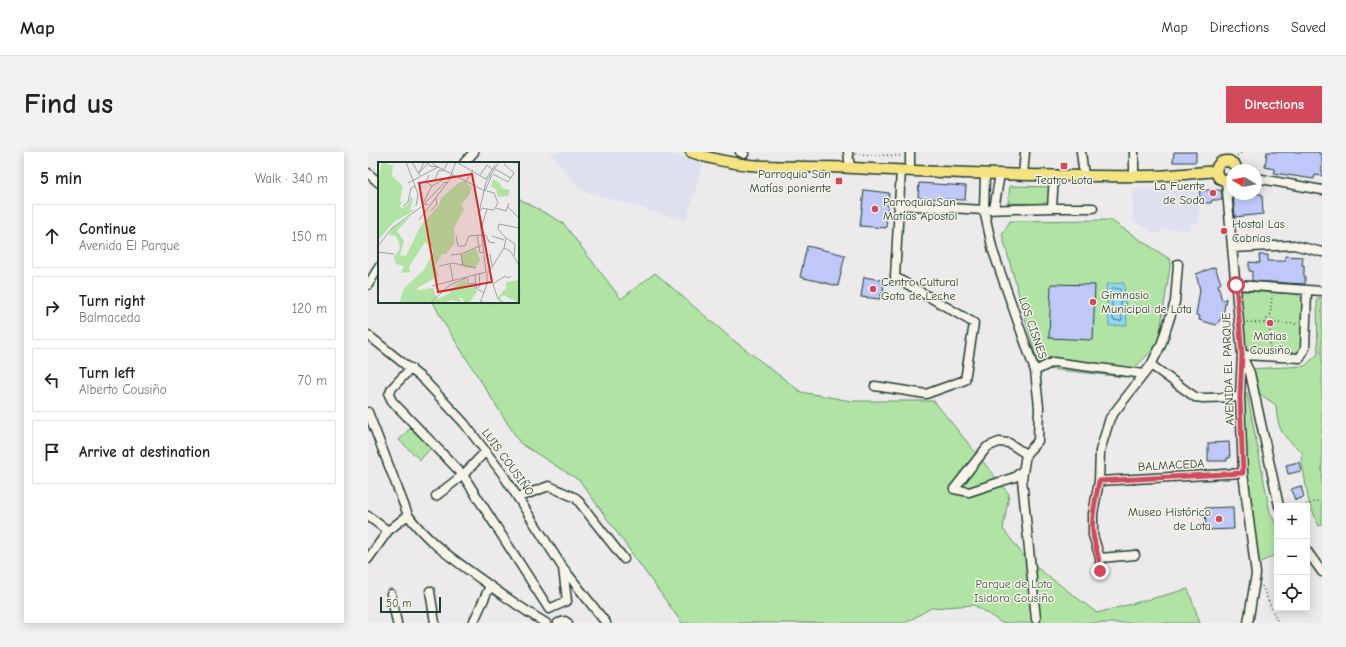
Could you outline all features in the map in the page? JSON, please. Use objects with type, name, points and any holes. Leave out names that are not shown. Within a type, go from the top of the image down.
[{"type":"main road","points":[[691,152],[710,155],[757,167],[850,168],[1023,175],[1134,176],[1217,168],[1226,160],[1232,164]]},
{"type":"main road","points":[[1220,152],[1217,168],[1219,178],[1226,179]]},
{"type":"main road","points":[[1226,152],[1234,164]]},
{"type":"street","points":[[465,162],[474,152]]},
{"type":"street","points":[[1023,175],[1025,152]]},
{"type":"street","points":[[1081,152],[1084,176]]},
{"type":"street","points":[[1134,152],[1134,176]]},
{"type":"street","points":[[850,153],[850,168]]},
{"type":"street","points":[[875,386],[926,394],[965,380],[974,323],[895,277],[898,205],[910,154]]},
{"type":"street","points":[[368,174],[378,182]]},
{"type":"street","name":"LOS CISNES","points":[[985,174],[984,210],[993,251],[1035,371],[1039,407],[1038,441],[1026,454]]},
{"type":"street","points":[[994,209],[1000,174]]},
{"type":"street","points":[[1052,208],[1054,175]]},
{"type":"street","points":[[1262,179],[1321,188]]},
{"type":"street","name":"AVENIDA EL PARQUE","points":[[1230,200],[1232,248],[1242,355],[1240,397],[1243,473],[1256,574],[1248,623]]},
{"type":"street","points":[[898,205],[984,210],[1093,208]]},
{"type":"street","points":[[1232,248],[1294,245],[1322,252]]},
{"type":"street","points":[[1100,571],[1100,558],[1093,535],[1093,514],[1099,481],[1100,452],[1110,418],[1151,365],[1161,345],[1175,302],[1178,264]]},
{"type":"street","points":[[368,285],[378,270]]},
{"type":"street","points":[[1236,285],[1322,292]]},
{"type":"street","points":[[1278,503],[1250,373],[1242,355],[1300,358],[1305,348],[1307,291]]},
{"type":"street","name":"LUIS COUSIÑO","points":[[368,335],[411,368],[464,423],[519,497],[563,568],[606,623]]},
{"type":"street","points":[[1035,371],[1053,362],[1144,374]]},
{"type":"street","points":[[1151,365],[1195,397],[1240,397]]},
{"type":"street","points":[[411,368],[392,388],[389,395],[392,401],[463,475],[550,609],[567,601],[563,568]]},
{"type":"street","points":[[368,412],[408,514],[418,529],[434,544],[506,599],[546,623]]},
{"type":"street","points":[[1023,470],[1015,477],[968,492],[954,489],[986,447],[998,442],[1009,443],[1026,454],[1022,480],[1036,619]]},
{"type":"street","points":[[436,496],[463,475],[486,451]]},
{"type":"street","name":"BALMACEDA","points":[[1099,481],[1243,473]]},
{"type":"street","points":[[519,497],[549,486],[576,498],[624,559]]},
{"type":"street","points":[[368,559],[388,531],[408,514]]},
{"type":"street","points":[[368,516],[388,531]]},
{"type":"street","points":[[1100,558],[1135,555]]},
{"type":"street","points":[[1310,555],[1322,572]]},
{"type":"street","points":[[473,623],[490,586]]},
{"type":"street","points":[[430,591],[435,623]]},
{"type":"street","points":[[391,594],[397,623]]},
{"type":"street","points":[[558,623],[565,621],[568,623]]},
{"type":"path","points":[[850,153],[910,154]]},
{"type":"path","points":[[1270,319],[1273,288]]},
{"type":"path","points":[[1265,323],[1268,318],[1270,319]]},
{"type":"path","points":[[1270,319],[1273,319],[1275,323],[1306,325]]},
{"type":"path","points":[[1239,321],[1265,323],[1265,325],[1273,328],[1275,323]]},
{"type":"path","points":[[1270,327],[1270,357]]},
{"type":"path","points":[[1310,504],[1322,500]]},
{"type":"path","points":[[1256,574],[1278,623]]},
{"type":"shaded area","points":[[549,152],[665,152],[703,164],[686,221],[581,190]]},
{"type":"shaded area","points":[[1133,188],[1200,190],[1199,223],[1191,223],[1191,230],[1161,229],[1161,233],[1150,233],[1150,229],[1133,222]]},
{"type":"green space","points":[[1010,186],[1055,187],[1053,204],[1008,203]]},
{"type":"green space","name":"Parque de Lota Isidora Cousiño","points":[[519,199],[563,223],[621,299],[655,273],[733,340],[801,392],[851,401],[934,401],[1009,494],[1003,529],[1027,560],[1097,613],[1188,589],[1200,623],[1002,623],[974,605],[931,608],[905,623],[682,623],[580,481],[520,443],[444,323],[434,303],[519,303]]},
{"type":"green space","name":"Gimnasio Municipal de Lota","points":[[1110,220],[1171,260],[1158,344],[1126,377],[1039,368],[1002,234],[1010,221]]},
{"type":"green space","points":[[1244,291],[1297,294],[1302,299],[1301,349],[1295,354],[1248,353],[1244,347],[1239,297]]},
{"type":"green space","points":[[1317,298],[1322,298],[1322,525],[1319,526],[1309,503],[1301,457],[1303,453],[1290,442],[1282,432],[1278,421],[1276,405],[1257,392],[1250,369],[1305,366],[1318,354]]},
{"type":"green space","points":[[1244,393],[1247,393],[1270,512],[1274,521],[1274,556],[1257,564],[1249,503]]},
{"type":"green space","points":[[410,428],[431,448],[420,460],[399,440]]},
{"type":"water","points":[[1124,283],[1127,325],[1109,326],[1106,284]]},
{"type":"building","points":[[1174,152],[1196,152],[1196,162],[1173,162]]},
{"type":"building","points":[[1267,152],[1319,152],[1319,154],[1322,154],[1322,176],[1315,175],[1314,179],[1274,173],[1274,169],[1265,167]]},
{"type":"building","points":[[919,183],[966,186],[965,200],[918,198]]},
{"type":"building","name":"Parroquia San Matías Apostol","points":[[864,190],[889,193],[886,228],[860,226]]},
{"type":"building","points":[[1200,190],[1219,190],[1222,192],[1222,200],[1212,200],[1211,203],[1199,203]]},
{"type":"building","points":[[1262,194],[1263,214],[1235,217],[1234,200],[1262,200]]},
{"type":"building","points":[[807,246],[845,255],[838,286],[800,277]]},
{"type":"building","points":[[1259,255],[1268,255],[1268,261],[1285,261],[1285,256],[1303,257],[1302,265],[1304,265],[1305,284],[1252,281],[1252,271],[1249,271],[1249,262],[1260,263]]},
{"type":"building","points":[[1215,267],[1221,283],[1218,285],[1222,301],[1226,298],[1223,316],[1216,325],[1199,320],[1200,316],[1196,315],[1200,290],[1196,274]]},
{"type":"building","name":"Centro Cultural Gota de Leche","points":[[864,277],[882,280],[882,284],[884,284],[883,294],[881,294],[880,299],[861,297]]},
{"type":"building","points":[[1051,284],[1095,285],[1093,340],[1049,338]]},
{"type":"building","points":[[1229,442],[1230,458],[1227,458],[1227,461],[1208,461],[1208,443]]},
{"type":"building","points":[[1299,462],[1301,471],[1288,474],[1286,465]]},
{"type":"building","points":[[1301,486],[1304,497],[1295,500],[1291,489]]},
{"type":"building","name":"Museo Histórico de Lota","points":[[1233,507],[1234,529],[1206,530],[1205,508]]},
{"type":"place","name":"Teatro Lota","points":[[1064,166]]},
{"type":"place","name":"Parroquia San Matías poniente","points":[[839,181]]},
{"type":"place","name":"La Fuente de Soda","points":[[1213,193]]},
{"type":"place","name":"Parroquia San Matías Apostol","points":[[875,209]]},
{"type":"place","name":"Hostal Las Cabrias","points":[[1224,231]]},
{"type":"place","name":"Centro Cultural Gota de Leche","points":[[873,289]]},
{"type":"place","name":"Gimnasio Municipal de Lota","points":[[1093,302]]},
{"type":"place","name":"Matias Cousiño","points":[[1270,323]]},
{"type":"place","name":"Museo Histórico de Lota","points":[[1219,519]]},
{"type":"route","points":[[1100,571],[1100,558],[1093,535],[1093,514],[1099,481],[1243,473],[1240,397],[1242,355],[1236,285]]}]
